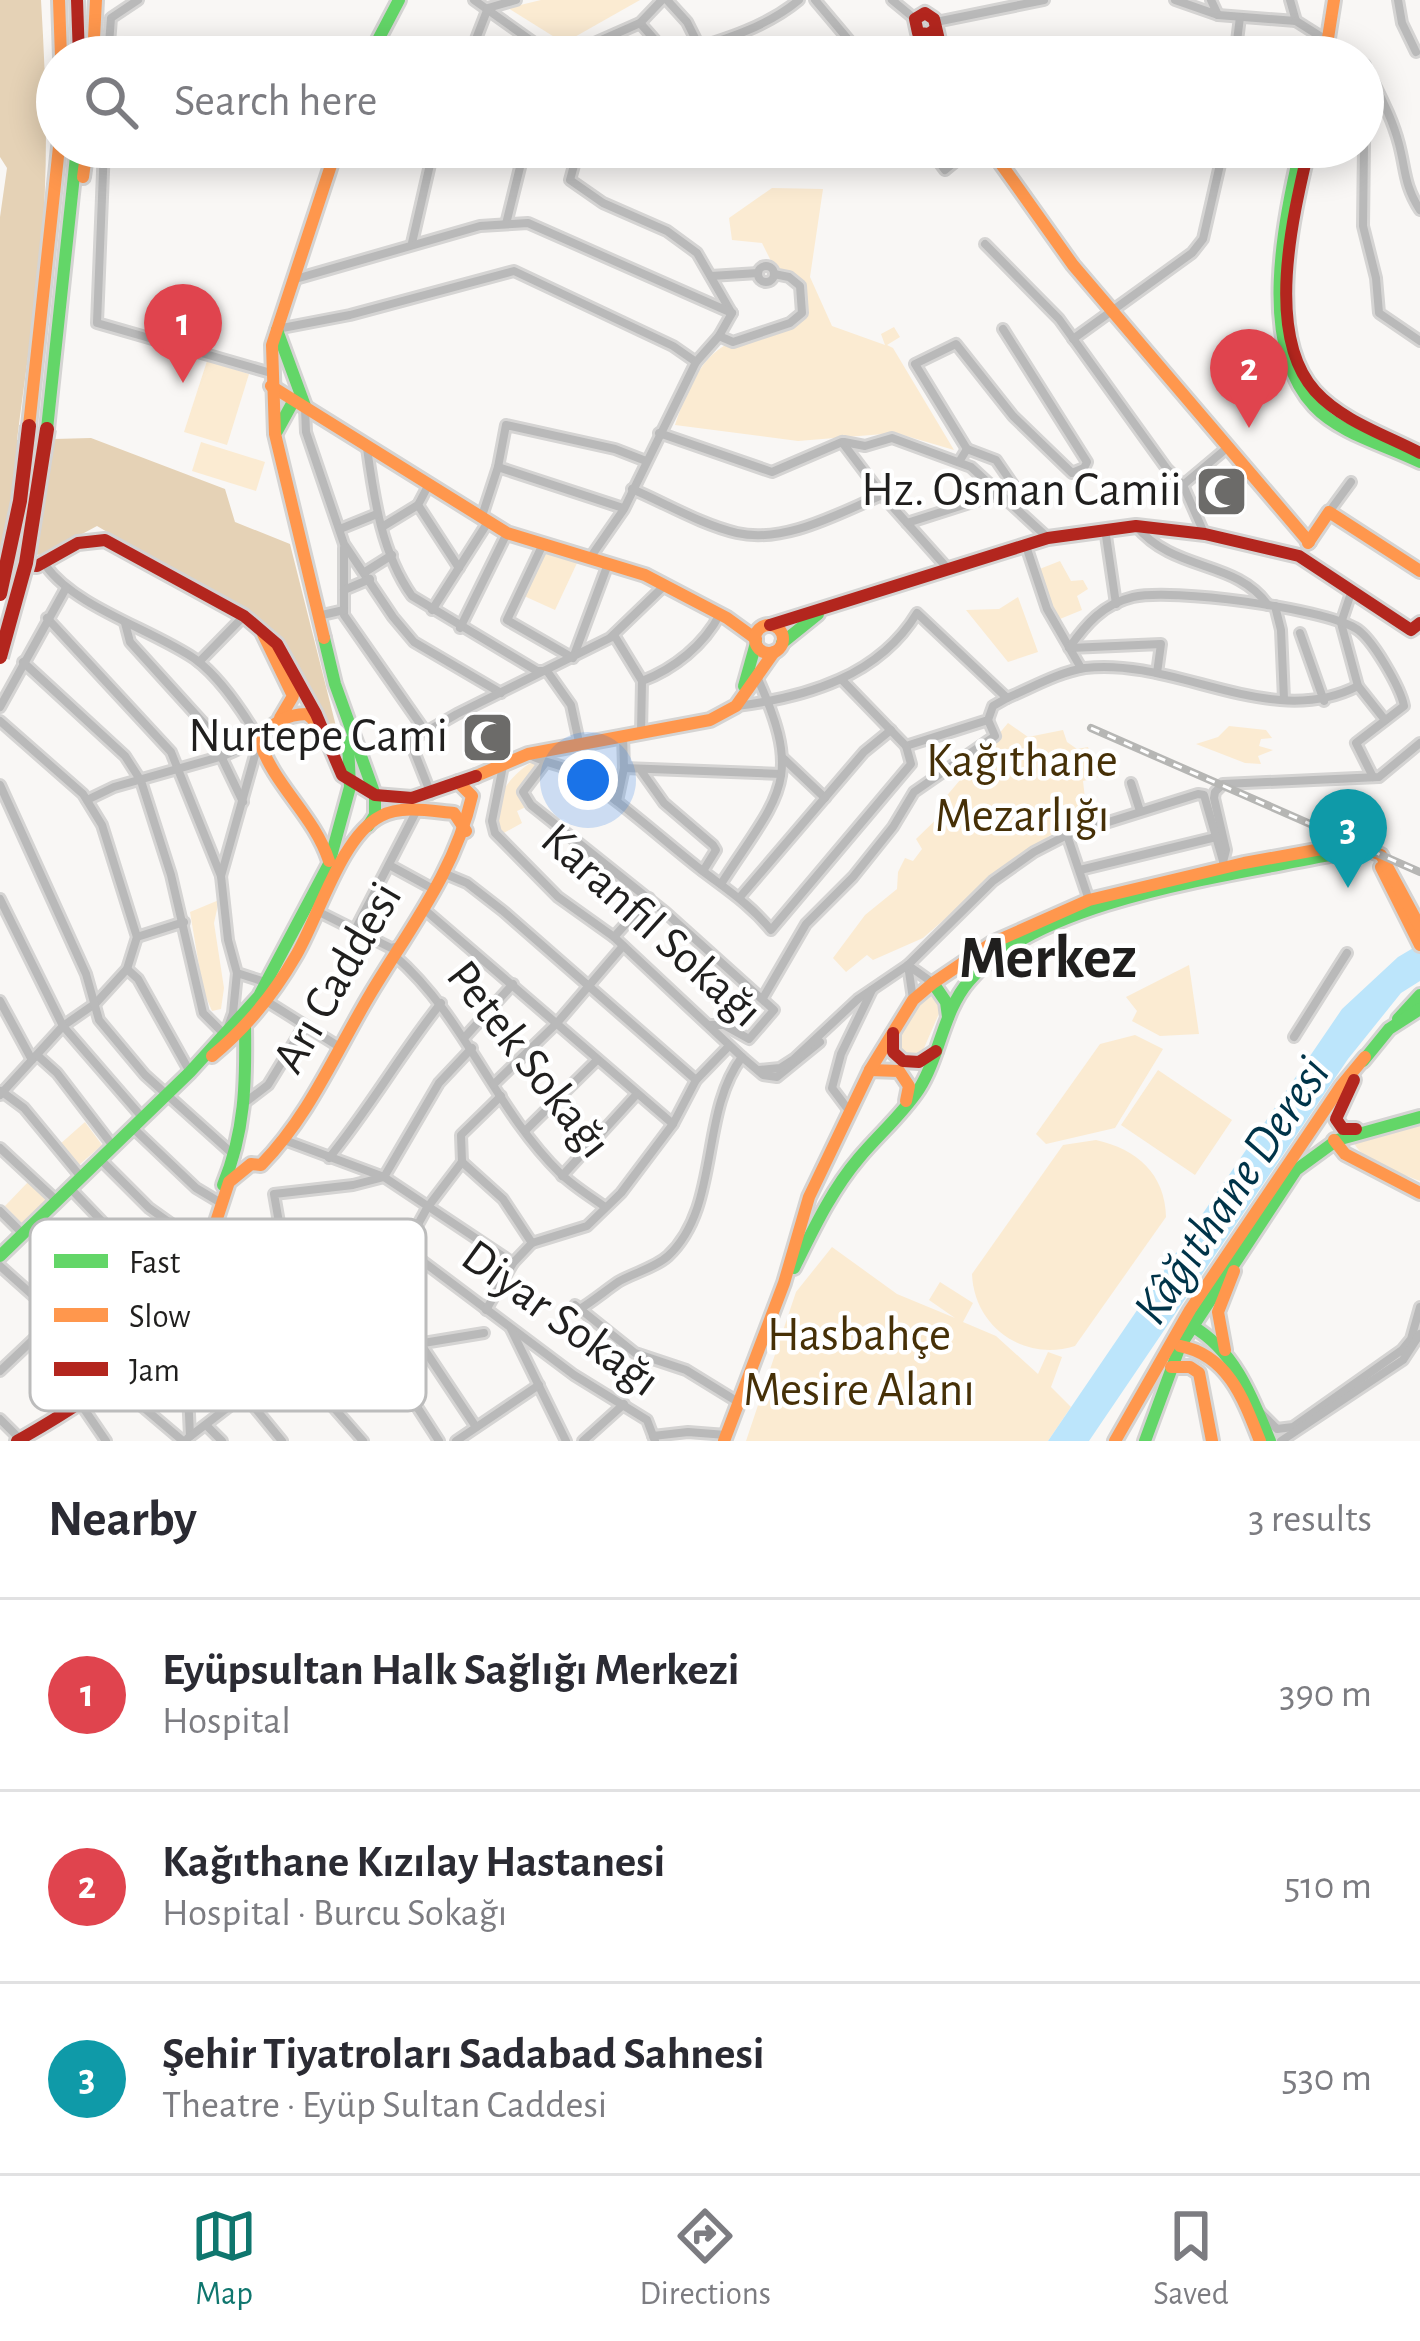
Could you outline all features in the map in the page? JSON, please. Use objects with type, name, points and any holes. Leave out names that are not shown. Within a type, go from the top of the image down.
[{"type":"main road","points":[[58,0],[60,36]]},
{"type":"main road","points":[[77,0],[78,36]]},
{"type":"main road","points":[[94,36],[96,0]]},
{"type":"main road","points":[[380,36],[399,0]]},
{"type":"main road","points":[[1331,36],[1334,0]]},
{"type":"main road","points":[[0,594],[20,501],[57,168]]},
{"type":"main road","points":[[0,656],[30,543],[76,168]]},
{"type":"main road","points":[[72,217],[82,168]]},
{"type":"main road","points":[[38,1219],[190,1072],[245,1026],[375,815],[360,788],[318,616],[275,434],[271,380],[277,329],[331,168]]},
{"type":"main road","points":[[1004,168],[1110,311],[1309,542]]},
{"type":"main road","points":[[1298,168],[1283,215],[1280,287],[1283,333],[1298,382],[1317,409],[1420,462]]},
{"type":"main road","points":[[1301,168],[1288,276],[1290,331],[1306,380],[1324,399],[1420,453]]},
{"type":"main road","points":[[277,329],[299,398]]},
{"type":"main road","points":[[271,380],[367,448],[507,533],[665,585],[762,633],[781,631],[778,647]]},
{"type":"main road","points":[[275,434],[284,412],[299,398]]},
{"type":"main road","points":[[1299,556],[1329,512],[1420,571]]},
{"type":"main road","points":[[739,700],[762,633],[825,608],[1048,538],[1106,529],[1136,526],[1205,534],[1299,556],[1415,627]]},
{"type":"main road","points":[[0,564],[19,569],[46,566],[81,541],[105,540],[244,616],[283,652],[341,775],[360,788],[444,789],[471,800]]},
{"type":"main road","points":[[444,789],[528,754],[710,720],[739,700],[778,647],[825,608]]},
{"type":"main road","points":[[261,631],[293,696],[260,740],[284,788],[322,836],[329,864]]},
{"type":"main road","points":[[762,633],[765,652],[778,647]]},
{"type":"main road","points":[[227,1039],[274,982],[360,788],[342,703]]},
{"type":"main road","points":[[279,720],[307,714],[320,726]]},
{"type":"main road","points":[[368,826],[381,816],[454,813],[471,800],[496,766]]},
{"type":"main road","points":[[444,789],[443,803],[466,831]]},
{"type":"main road","points":[[466,831],[471,800]]},
{"type":"main road","points":[[342,826],[347,836],[357,840]]},
{"type":"main road","name":"Arı Caddesi","points":[[251,1164],[262,1165],[287,1142],[425,910],[466,831]]},
{"type":"main road","points":[[725,1438],[784,1283],[809,1197],[893,1030],[913,1000],[933,983],[992,943],[1090,900],[1224,865],[1372,853],[1417,927]]},
{"type":"main road","points":[[784,1283],[826,1204],[922,1084],[968,983],[996,954],[1067,916],[1283,861]]},
{"type":"main road","points":[[933,983],[946,1001],[948,1027]]},
{"type":"main road","points":[[1111,1441],[1341,1086],[1420,995]]},
{"type":"main road","points":[[1389,1029],[1420,1009]]},
{"type":"main road","points":[[216,1219],[246,1102],[245,1026]]},
{"type":"main road","points":[[893,1030],[892,1052],[906,1064],[925,1060],[940,1047]]},
{"type":"main road","points":[[227,1039],[243,1060]]},
{"type":"main road","points":[[1365,1058],[1336,1120],[1343,1129],[1370,1128]]},
{"type":"main road","points":[[870,1070],[891,1067],[907,1077],[904,1110]]},
{"type":"main road","points":[[1145,1441],[1187,1325],[1235,1264],[1296,1170],[1334,1140],[1420,1117]]},
{"type":"main road","points":[[1334,1140],[1345,1154],[1420,1193]]},
{"type":"main road","points":[[220,1203],[229,1181],[251,1164],[235,1156]]},
{"type":"main road","points":[[0,1256],[30,1227]]},
{"type":"main road","points":[[1231,1364],[1218,1312],[1235,1264]]},
{"type":"main road","points":[[1187,1325],[1208,1334],[1231,1364],[1270,1441]]},
{"type":"main road","points":[[1180,1346],[1202,1349],[1214,1357],[1240,1397],[1259,1441]]},
{"type":"main road","points":[[1172,1367],[1190,1367],[1199,1373],[1214,1436]]},
{"type":"main road","points":[[20,1440],[66,1411]]},
{"type":"street","points":[[109,36],[110,18],[138,0]]},
{"type":"street","points":[[474,0],[526,36]]},
{"type":"street","points":[[488,8],[516,0]]},
{"type":"street","points":[[611,36],[640,23],[664,0],[694,36]]},
{"type":"street","points":[[728,36],[799,0]]},
{"type":"street","points":[[815,0],[845,36]]},
{"type":"street","points":[[892,0],[926,17],[1044,0]]},
{"type":"street","points":[[1174,0],[1218,15],[1296,21]]},
{"type":"street","points":[[1211,0],[1218,15]]},
{"type":"street","points":[[1290,0],[1296,21],[1312,36]]},
{"type":"street","points":[[1399,0],[1402,23],[1416,52]]},
{"type":"street","points":[[477,36],[488,8]]},
{"type":"street","points":[[1238,36],[1240,17]]},
{"type":"street","points":[[640,23],[651,36]]},
{"type":"street","points":[[1384,103],[1400,149],[1406,186],[1420,210]]},
{"type":"street","points":[[103,168],[97,323],[271,380]]},
{"type":"street","points":[[412,243],[429,168]]},
{"type":"street","points":[[506,224],[520,168]]},
{"type":"street","points":[[573,168],[570,180],[603,203],[668,231],[697,253],[732,313]]},
{"type":"street","points":[[1073,339],[1192,253],[1203,239],[1219,168]]},
{"type":"street","points":[[1363,168],[1363,226],[1379,314],[1420,341]]},
{"type":"street","points":[[292,280],[480,226],[528,223],[732,313]]},
{"type":"street","points":[[985,244],[1059,319],[1183,485],[1205,534]]},
{"type":"street","points":[[277,329],[350,315],[514,271],[673,346],[696,362]]},
{"type":"street","points":[[710,276],[758,273],[766,282],[774,274],[800,286],[802,313],[790,323],[733,342],[719,336]]},
{"type":"street","points":[[590,558],[624,508],[696,362],[732,313]]},
{"type":"street","points":[[1003,329],[1087,462],[1084,468],[1072,473],[1013,416],[956,344],[915,364],[968,449],[996,460],[1018,492]]},
{"type":"street","points":[[299,398],[344,544],[344,610],[349,625],[424,730]]},
{"type":"street","points":[[432,610],[485,520],[506,425],[615,449],[646,461]]},
{"type":"street","points":[[659,433],[772,472],[842,442],[866,446],[892,438],[971,467],[1048,538]]},
{"type":"street","points":[[842,442],[949,570]]},
{"type":"street","points":[[367,448],[378,514],[412,596],[537,671],[548,671]]},
{"type":"street","points":[[1183,485],[1227,448]]},
{"type":"street","points":[[959,462],[968,449]]},
{"type":"street","points":[[498,467],[624,508]]},
{"type":"street","points":[[1329,512],[1351,482]]},
{"type":"street","points":[[382,526],[418,505],[428,486]]},
{"type":"street","points":[[632,489],[737,533],[772,535],[819,522],[882,495]]},
{"type":"street","points":[[907,523],[1001,493]]},
{"type":"street","points":[[418,505],[459,568]]},
{"type":"street","points":[[340,530],[378,514]]},
{"type":"street","points":[[1136,526],[1147,540],[1175,558],[1239,578],[1272,606],[1281,630],[1284,699]]},
{"type":"street","points":[[1106,529],[1116,604]]},
{"type":"street","points":[[460,628],[507,533]]},
{"type":"street","points":[[544,543],[507,620],[573,658]]},
{"type":"street","points":[[344,544],[414,643],[501,693]]},
{"type":"street","points":[[1027,546],[1047,609],[1081,668]]},
{"type":"street","points":[[344,590],[392,555]]},
{"type":"street","points":[[573,658],[608,563]]},
{"type":"street","points":[[46,566],[66,587],[199,662],[260,740],[221,876]]},
{"type":"street","points":[[444,789],[410,742],[424,730],[614,635],[665,585]]},
{"type":"street","points":[[0,707],[66,587]]},
{"type":"street","points":[[1352,590],[1341,623],[1358,686],[1385,720]]},
{"type":"street","points":[[1069,648],[1094,615],[1131,597],[1162,595],[1272,606],[1356,628],[1402,692],[1404,706],[1356,742],[1373,777]]},
{"type":"street","points":[[318,616],[344,610]]},
{"type":"street","points":[[739,700],[770,702],[843,680],[895,645],[917,613],[1006,698]]},
{"type":"street","points":[[199,662],[244,616]]},
{"type":"street","points":[[642,681],[665,672],[724,616]]},
{"type":"street","points":[[46,618],[143,719],[171,752],[178,768],[221,876],[237,973],[227,1039]]},
{"type":"street","points":[[124,622],[130,642],[207,728],[243,802]]},
{"type":"street","points":[[1300,633],[1324,701]]},
{"type":"street","points":[[614,635],[642,681],[641,733]]},
{"type":"street","points":[[1069,648],[1161,644],[1157,674]]},
{"type":"street","points":[[22,662],[125,756],[141,782],[184,922],[203,1013],[227,1039]]},
{"type":"street","points":[[763,998],[806,924],[853,877],[914,792],[995,736],[988,720],[993,706],[1006,698],[1081,668],[1117,667],[1284,699],[1324,701],[1358,686]]},
{"type":"street","points":[[548,671],[571,706],[579,742]]},
{"type":"street","points":[[721,884],[780,792],[783,741],[757,675]]},
{"type":"street","points":[[528,754],[567,768],[617,801],[740,897],[771,930],[911,764],[906,746],[843,680]]},
{"type":"street","points":[[906,746],[988,720]]},
{"type":"street","points":[[0,721],[87,800],[102,825],[137,937],[128,969],[96,1003],[63,1026],[1,1093],[24,1108],[76,1182],[110,1219]]},
{"type":"street","points":[[740,897],[864,752],[891,730]]},
{"type":"street","points":[[617,801],[624,768],[623,736]]},
{"type":"street","points":[[87,800],[260,740]]},
{"type":"street","points":[[1224,865],[1226,850],[1214,792],[1223,784],[1379,777],[1420,743]]},
{"type":"street","points":[[783,758],[825,798]]},
{"type":"street","points":[[545,763],[523,792],[531,806],[649,898],[773,1010],[748,1039],[724,1025],[711,1025]]},
{"type":"street","name":"Karanfil Sokağı","points":[[496,766],[495,833],[558,896],[614,937],[763,1075],[778,1077],[799,1063],[872,991]]},
{"type":"street","points":[[624,768],[781,774]]},
{"type":"street","points":[[641,772],[664,803],[713,845],[716,850],[703,871]]},
{"type":"street","points":[[1131,783],[1140,811]]},
{"type":"street","points":[[0,785],[86,974],[99,1020],[145,1075],[235,1156]]},
{"type":"street","points":[[850,1112],[832,1088],[841,1054],[872,991],[908,965],[993,881],[1034,852],[1067,835],[1204,795],[1224,865]]},
{"type":"street","points":[[355,930],[416,812]]},
{"type":"street","points":[[1067,835],[1090,900]]},
{"type":"street","points":[[1080,870],[1216,837]]},
{"type":"street","points":[[391,866],[435,890]]},
{"type":"street","points":[[442,873],[467,883],[696,1080]]},
{"type":"street","points":[[614,937],[649,898]]},
{"type":"street","points":[[0,899],[63,1026],[137,1122],[196,1188],[220,1203]]},
{"type":"street","points":[[425,910],[673,1124]]},
{"type":"street","points":[[319,912],[398,951]]},
{"type":"street","points":[[137,937],[184,922]]},
{"type":"street","points":[[494,1084],[557,1023],[622,946]]},
{"type":"street","name":"Petek Sokağı","points":[[398,951],[441,1003],[501,1096],[562,1175],[605,1207]]},
{"type":"street","points":[[1294,1037],[1347,953]]},
{"type":"street","points":[[908,965],[933,983]]},
{"type":"street","points":[[908,965],[913,1000]]},
{"type":"street","points":[[128,969],[190,1072]]},
{"type":"street","points":[[237,973],[274,982]]},
{"type":"street","points":[[465,1037],[513,984]]},
{"type":"street","points":[[0,1001],[35,1058],[57,1073],[113,1146]]},
{"type":"street","points":[[329,1158],[364,1116],[406,1046],[441,1003]]},
{"type":"street","points":[[271,1004],[338,1046]]},
{"type":"street","points":[[246,1102],[268,1085],[304,1026]]},
{"type":"street","points":[[486,1310],[513,1263],[532,1243],[587,1226],[643,1167],[696,1080],[729,1046]]},
{"type":"street","points":[[277,1219],[274,1194],[384,1177],[440,1083],[472,1048]]},
{"type":"street","points":[[739,1402],[686,1370],[635,1353],[578,1307],[668,1256],[692,1220],[704,1184],[719,1097],[742,1057]]},
{"type":"street","points":[[526,1130],[597,1060]]},
{"type":"street","points":[[562,1175],[636,1095]]},
{"type":"street","points":[[422,1219],[462,1162],[461,1136],[501,1096]]},
{"type":"street","points":[[287,1142],[384,1177],[513,1263]]},
{"type":"street","points":[[0,1148],[57,1201]]},
{"type":"street","points":[[100,1159],[164,1219]]},
{"type":"street","points":[[462,1162],[503,1199],[532,1243]]},
{"type":"street","points":[[0,1211],[23,1234]]},
{"type":"street","name":"Diyar Sokağı","points":[[426,1264],[574,1375],[647,1420],[654,1438]]},
{"type":"street","points":[[0,1266],[30,1293]]},
{"type":"street","points":[[1256,1407],[1277,1429],[1293,1427],[1402,1349],[1413,1334],[1420,1307]]},
{"type":"street","points":[[509,1326],[566,1441]]},
{"type":"street","points":[[426,1342],[484,1333]]},
{"type":"street","points":[[1281,1441],[1403,1360],[1420,1334]]},
{"type":"street","points":[[0,1371],[30,1343]]},
{"type":"street","points":[[426,1352],[476,1427]]},
{"type":"street","points":[[457,1441],[538,1385]]},
{"type":"street","points":[[583,1441],[624,1404]]},
{"type":"street","points":[[86,1411],[106,1441]]},
{"type":"street","points":[[150,1411],[186,1439],[227,1411]]},
{"type":"street","points":[[257,1411],[282,1441]]},
{"type":"street","points":[[337,1411],[363,1441]]},
{"type":"street","points":[[420,1411],[439,1441]]},
{"type":"street","points":[[0,1419],[20,1440]]},
{"type":"street","points":[[207,1426],[222,1441]]},
{"type":"street","points":[[654,1438],[688,1432],[725,1438]]},
{"type":"green space","points":[[541,0],[640,0],[576,36],[553,36],[508,8]]},
{"type":"green space","points":[[772,188],[823,189],[810,277],[832,326],[885,345],[881,334],[894,327],[900,337],[887,345],[954,450],[896,433],[798,441],[675,425],[697,375],[720,348],[805,315],[804,288],[777,273],[762,243],[732,240],[729,218]]},
{"type":"green space","points":[[207,361],[249,374],[227,445],[184,432]]},
{"type":"green space","points":[[201,442],[265,462],[256,491],[192,471]]},
{"type":"green space","points":[[544,552],[578,561],[555,610],[524,596]]},
{"type":"green space","points":[[1060,561],[1071,581],[1083,580],[1088,589],[1077,596],[1082,610],[1055,621],[1037,570]]},
{"type":"green space","points":[[1018,597],[1038,652],[1008,662],[966,610],[999,609]]},
{"type":"green space","name":"Kağıthane Mezarlığı","points":[[1008,723],[1028,737],[1063,730],[1067,742],[1077,749],[1088,747],[1093,763],[1110,756],[1115,773],[1083,781],[1087,816],[1059,829],[999,872],[923,938],[873,960],[867,955],[846,972],[833,958],[865,915],[897,889],[905,858],[913,861],[922,849],[916,839],[949,807],[944,799]]},
{"type":"green space","points":[[1229,726],[1266,730],[1272,738],[1261,739],[1259,746],[1273,750],[1258,756],[1261,764],[1245,763],[1196,744],[1218,737]]},
{"type":"green space","points":[[536,760],[541,765],[520,790],[526,807],[517,811],[522,823],[502,834],[496,812],[503,791]]},
{"type":"green space","points":[[219,900],[214,923],[224,988],[221,1009],[212,1011],[203,990],[190,912]]},
{"type":"green space","points":[[1189,965],[1199,1034],[1160,1036],[1132,1021],[1137,1011],[1126,997]]},
{"type":"green space","points":[[933,993],[941,1009],[921,1055],[909,1057],[899,1052],[898,1034]]},
{"type":"green space","points":[[1135,1035],[1163,1049],[1115,1128],[1046,1144],[1036,1134],[1100,1044]]},
{"type":"green space","points":[[1158,1070],[1232,1120],[1195,1175],[1121,1125]]},
{"type":"green space","points":[[85,1122],[102,1145],[79,1165],[59,1145]]},
{"type":"green space","points":[[1420,1123],[1420,1181],[1371,1160],[1351,1137]]},
{"type":"green space","points":[[1096,1140],[1124,1150],[1146,1166],[1160,1188],[1166,1217],[1075,1346],[1056,1350],[1021,1344],[1005,1336],[982,1310],[972,1274],[1063,1145]]},
{"type":"green space","points":[[29,1181],[51,1201],[24,1226],[5,1206]]},
{"type":"green space","name":"Hasbahçe Mesire Alanı","points":[[832,1247],[897,1294],[955,1318],[929,1300],[940,1282],[973,1303],[963,1322],[996,1336],[1038,1374],[1048,1352],[1062,1357],[1051,1387],[1071,1407],[1048,1441],[746,1441],[796,1292]]},
{"type":"shaded area","points":[[0,0],[41,0],[43,36],[36,36],[36,168],[46,168],[44,217],[17,440],[91,438],[225,489],[235,522],[290,544],[342,750],[333,753],[318,707],[268,626],[97,526],[43,555],[0,553],[0,217],[7,168],[0,157]]},
{"type":"water","name":"Kâğıthane Deresi","points":[[1420,944],[1420,981],[1401,993],[1348,1059],[1089,1441],[1048,1441],[1342,1009],[1398,957]]},
{"type":"railway","points":[[1091,728],[1420,872]]},
{"type":"traffic: fast","points":[[380,36],[399,0]]},
{"type":"traffic: fast","points":[[47,429],[75,168]]},
{"type":"traffic: fast","points":[[1297,168],[1280,281],[1280,316],[1296,380],[1314,406],[1337,424],[1420,462]]},
{"type":"traffic: fast","points":[[277,330],[305,406]]},
{"type":"traffic: fast","points":[[277,431],[294,400]]},
{"type":"traffic: fast","points":[[782,643],[818,614]]},
{"type":"traffic: fast","points":[[324,638],[335,684],[375,795],[375,815],[368,826]]},
{"type":"traffic: fast","points":[[744,686],[756,643]]},
{"type":"traffic: fast","points":[[38,1219],[190,1072],[259,996],[329,864],[350,787],[348,742]]},
{"type":"traffic: fast","points":[[794,1268],[840,1184],[919,1089],[960,993],[1001,952],[1091,909],[1197,881],[1344,852]]},
{"type":"traffic: fast","points":[[933,983],[946,1002],[948,1017]]},
{"type":"traffic: fast","points":[[1398,1019],[1420,995]]},
{"type":"traffic: fast","points":[[1363,1061],[1389,1029],[1420,1009]]},
{"type":"traffic: fast","points":[[223,1185],[243,1107],[245,1026]]},
{"type":"traffic: fast","points":[[1145,1441],[1180,1346],[1296,1170],[1337,1140],[1420,1117]]},
{"type":"traffic: fast","points":[[0,1256],[30,1227]]},
{"type":"traffic: fast","points":[[1192,1326],[1231,1362],[1270,1441]]},
{"type":"traffic: slow","points":[[59,0],[60,36]]},
{"type":"traffic: slow","points":[[94,36],[96,0]]},
{"type":"traffic: slow","points":[[1328,36],[1334,0]]},
{"type":"traffic: slow","points":[[29,426],[57,168]]},
{"type":"traffic: slow","points":[[83,177],[84,168]]},
{"type":"traffic: slow","points":[[324,638],[275,434],[272,345],[330,168]]},
{"type":"traffic: slow","points":[[1004,168],[1073,265],[1309,542]]},
{"type":"traffic: slow","points":[[271,386],[507,533],[645,575],[727,618],[756,639]]},
{"type":"traffic: slow","points":[[1308,543],[1329,512],[1420,571]]},
{"type":"traffic: slow","points":[[769,625],[779,629],[783,639],[779,649],[769,653],[759,649],[755,639],[759,629],[769,625]]},
{"type":"traffic: slow","points":[[263,634],[293,696],[280,718]]},
{"type":"traffic: slow","points":[[476,776],[528,754],[710,720],[736,706],[774,652]]},
{"type":"traffic: slow","points":[[319,725],[307,714],[292,716],[259,740],[329,861]]},
{"type":"traffic: slow","points":[[217,1219],[229,1182],[251,1164],[261,1165],[294,1125],[443,874],[472,796],[458,782]]},
{"type":"traffic: slow","points":[[212,1056],[278,985],[342,859],[367,826],[389,813],[417,810],[454,813],[466,831]]},
{"type":"traffic: slow","points":[[724,1441],[784,1283],[809,1197],[870,1070],[913,1000],[933,983],[992,943],[1089,900],[1327,848],[1359,846],[1381,855],[1420,927]]},
{"type":"traffic: slow","points":[[1381,867],[1420,945]]},
{"type":"traffic: slow","points":[[1115,1441],[1190,1310],[1365,1057]]},
{"type":"traffic: slow","points":[[870,1070],[899,1071],[909,1086],[906,1101]]},
{"type":"traffic: slow","points":[[1334,1140],[1345,1154],[1420,1193]]},
{"type":"traffic: slow","points":[[1225,1350],[1218,1312],[1234,1271]]},
{"type":"traffic: slow","points":[[1180,1346],[1197,1351],[1222,1369],[1240,1395],[1260,1441]]},
{"type":"traffic: slow","points":[[1171,1367],[1190,1367],[1199,1373],[1212,1441]]},
{"type":"traffic: jam","points":[[77,0],[78,36]]},
{"type":"traffic: jam","points":[[935,29],[918,33],[915,19],[925,13],[934,19],[938,36]]},
{"type":"traffic: jam","points":[[1304,168],[1290,239],[1286,307],[1299,367],[1315,391],[1338,411],[1420,453]]},
{"type":"traffic: jam","points":[[0,594],[20,501],[29,426]]},
{"type":"traffic: jam","points":[[0,657],[26,563],[47,429]]},
{"type":"traffic: jam","points":[[770,625],[1048,538],[1136,526],[1205,534],[1299,556],[1411,630],[1420,623]]},
{"type":"traffic: jam","points":[[0,564],[37,566],[78,543],[105,540],[244,616],[277,644],[316,714],[342,775],[375,795],[412,798],[476,776]]},
{"type":"traffic: jam","points":[[893,1033],[893,1052],[903,1061],[919,1062],[936,1051]]},
{"type":"traffic: jam","points":[[1354,1080],[1336,1119],[1343,1129],[1356,1129]]},
{"type":"traffic: jam","points":[[17,1441],[66,1411]]},
{"type":"place","name":"Eyüpsultan Halk Sağlığı Merkezi","points":[[183,383]]},
{"type":"place","name":"Kağıthane Kızılay Hastanesi","points":[[1249,428]]},
{"type":"place","name":"Hz. Osman Camii","points":[[1221,491]]},
{"type":"place","name":"Nurtepe Cami","points":[[487,737]]},
{"type":"place","name":"Şehir Tiyatroları Sadabad Sahnesi","points":[[1348,888]]},
{"type":"district","name":"Merkez","points":[[1048,959]]}]
